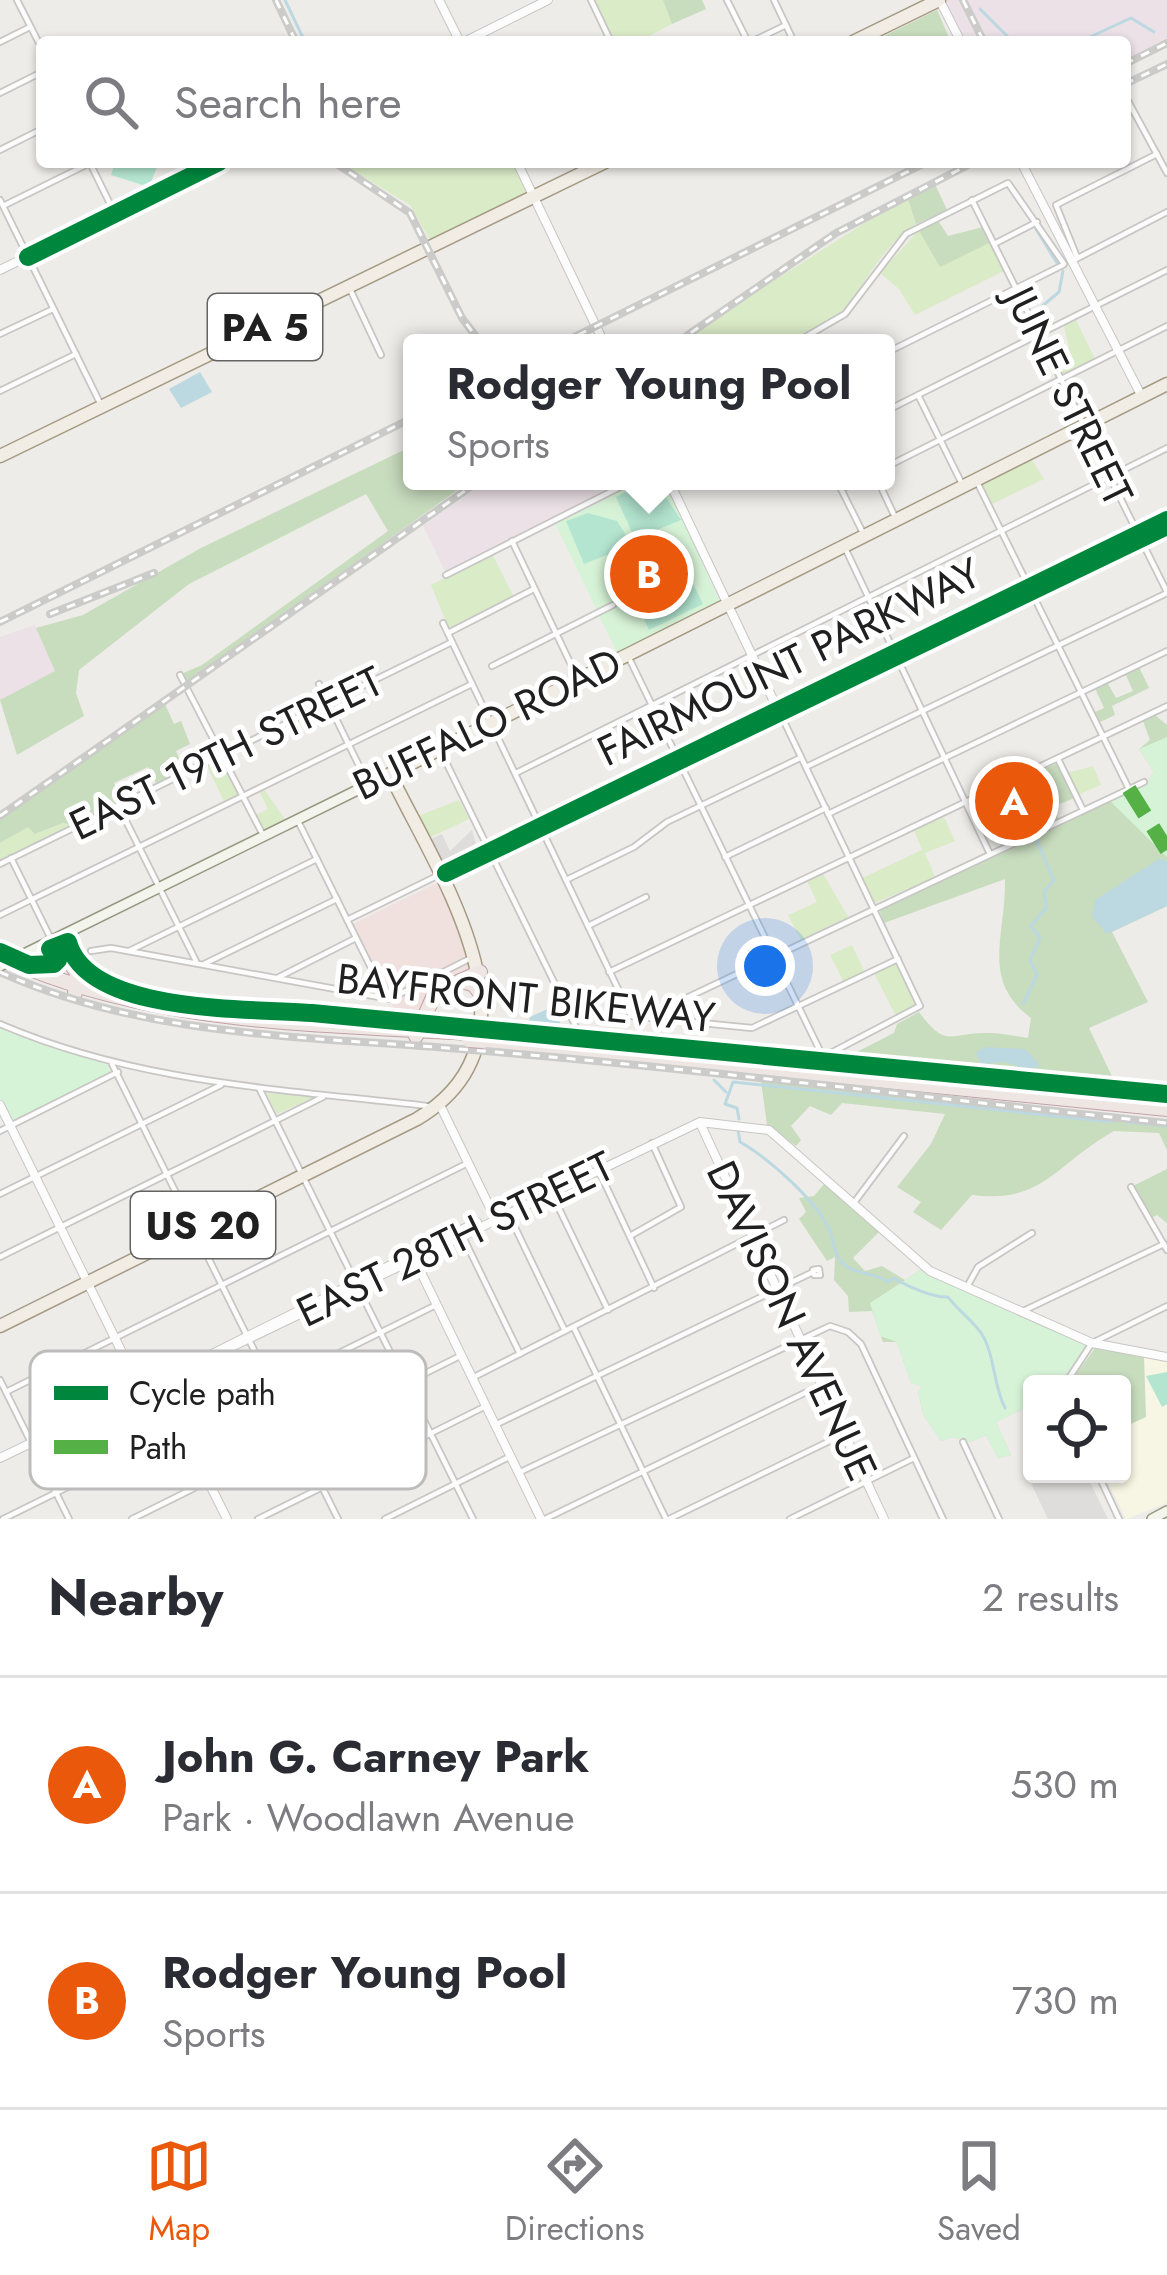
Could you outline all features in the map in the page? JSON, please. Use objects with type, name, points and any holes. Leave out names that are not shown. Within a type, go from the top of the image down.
[{"type":"highway","points":[[52,941],[73,966],[72,987]]},
{"type":"highway","points":[[0,962],[188,1018],[489,1038],[1167,1106]]},
{"type":"highway","points":[[417,1033],[435,993],[478,964]]},
{"type":"highway","points":[[455,981],[472,983],[482,1002]]},
{"type":"highway","points":[[424,1009],[429,1024],[440,1031]]},
{"type":"highway","points":[[417,1033],[465,1036]]},
{"type":"main road","points":[[865,36],[940,0]]},
{"type":"main road","name":"PA 5","points":[[0,456],[593,168]]},
{"type":"main road","name":"BUFFALO ROAD","points":[[0,962],[22,956],[491,724],[1167,384]]},
{"type":"main road","points":[[398,791],[405,766]]},
{"type":"main road","name":"US 20","points":[[0,1326],[439,1103],[456,1080],[477,1044],[482,1002],[478,964],[442,874],[390,773]]},
{"type":"main road","points":[[1151,1519],[1167,1511]]},
{"type":"street","points":[[17,0],[36,38]]},
{"type":"street","points":[[439,0],[458,36]]},
{"type":"street","points":[[473,36],[548,0]]},
{"type":"street","points":[[591,0],[608,36]]},
{"type":"street","points":[[728,0],[746,36]]},
{"type":"street","points":[[773,0],[791,36]]},
{"type":"street","points":[[940,0],[959,36]]},
{"type":"street","points":[[762,36],[786,25]]},
{"type":"street","points":[[0,42],[30,27]]},
{"type":"street","points":[[0,93],[36,76]]},
{"type":"street","points":[[1131,106],[1167,173]]},
{"type":"street","points":[[0,150],[36,132]]},
{"type":"street","points":[[1131,167],[1157,154]]},
{"type":"street","points":[[77,168],[1,204],[101,407]]},
{"type":"street","points":[[93,168],[115,214]]},
{"type":"street","points":[[0,270],[207,168]]},
{"type":"street","points":[[521,168],[600,334]]},
{"type":"street","points":[[1024,168],[1142,397]]},
{"type":"street","points":[[1071,261],[1056,206],[1130,168]]},
{"type":"street","points":[[817,334],[845,314],[906,233],[1011,183],[1071,261]]},
{"type":"street","name":"JUNE STREET","points":[[973,200],[1167,592]]},
{"type":"street","points":[[895,348],[1167,212]]},
{"type":"street","points":[[994,244],[1038,222]]},
{"type":"street","points":[[895,406],[1167,270]]},
{"type":"street","points":[[349,286],[381,355]]},
{"type":"street","points":[[0,334],[53,309]]},
{"type":"street","points":[[895,463],[1167,326]]},
{"type":"street","points":[[0,392],[76,354]]},
{"type":"street","points":[[918,395],[941,440],[1000,530],[1129,789]]},
{"type":"street","points":[[516,773],[1167,448]]},
{"type":"street","points":[[446,575],[614,490]]},
{"type":"street","points":[[628,655],[823,1057],[920,1007],[674,490]]},
{"type":"street","points":[[841,490],[864,536]]},
{"type":"street","points":[[882,490],[896,519]]},
{"type":"street","name":"FAIRMOUNT PARKWAY","points":[[347,920],[1167,523]]},
{"type":"street","points":[[512,541],[578,680]]},
{"type":"street","points":[[844,545],[990,854]]},
{"type":"street","points":[[448,633],[535,589]]},
{"type":"street","points":[[806,767],[1167,592]]},
{"type":"street","points":[[492,666],[613,605]]},
{"type":"street","points":[[443,622],[631,1016],[748,1029],[898,959]]},
{"type":"street","name":"EAST 19TH STREET","points":[[0,864],[452,642]]},
{"type":"street","points":[[725,857],[945,759],[1167,651]]},
{"type":"street","points":[[180,674],[263,835]]},
{"type":"street","points":[[319,684],[368,784]]},
{"type":"street","points":[[0,915],[472,684]]},
{"type":"street","points":[[610,972],[1167,706]]},
{"type":"street","points":[[439,749],[576,1027]]},
{"type":"street","points":[[566,880],[801,757]]},
{"type":"street","points":[[1058,759],[1083,810]]},
{"type":"street","points":[[643,1018],[1144,782]]},
{"type":"street","points":[[118,805],[200,964]]},
{"type":"street","points":[[297,819],[386,998]]},
{"type":"street","points":[[11,858],[52,941]]},
{"type":"street","points":[[129,951],[317,859]]},
{"type":"street","points":[[588,926],[646,897]]},
{"type":"street","points":[[200,964],[337,898]]},
{"type":"street","points":[[277,978],[356,938]]},
{"type":"street","points":[[91,951],[129,951],[386,998],[478,964]]},
{"type":"street","points":[[0,1024],[128,1068],[223,1084],[439,1103],[494,1216]]},
{"type":"street","points":[[112,1064],[255,1351]]},
{"type":"street","points":[[0,1132],[128,1068]]},
{"type":"street","points":[[0,1193],[223,1084]]},
{"type":"street","points":[[259,1088],[389,1351]]},
{"type":"street","points":[[0,1257],[328,1095]]},
{"type":"street","points":[[0,1105],[121,1351]]},
{"type":"street","points":[[700,1122],[770,1130],[926,1268],[1093,1343],[1167,1357]]},
{"type":"street","name":"EAST 28TH STREET","points":[[219,1351],[494,1216],[700,1122]]},
{"type":"street","name":"DAVISON AVENUE","points":[[700,1122],[884,1519]]},
{"type":"street","points":[[853,1204],[904,1136]]},
{"type":"street","points":[[630,1236],[680,1210],[652,1143]]},
{"type":"street","points":[[89,1351],[468,1163]]},
{"type":"street","points":[[598,1169],[654,1288]]},
{"type":"street","points":[[1021,1312],[1166,1247],[1131,1187]]},
{"type":"street","points":[[551,1192],[608,1310]]},
{"type":"street","points":[[507,1212],[565,1332]]},
{"type":"street","name":"EAST 28TH STREET","points":[[413,1256],[494,1216]]},
{"type":"street","points":[[472,1378],[784,1220]]},
{"type":"street","points":[[967,1288],[978,1267],[1032,1233]]},
{"type":"street","points":[[462,1235],[520,1354]]},
{"type":"street","points":[[413,1256],[543,1519],[822,1384]]},
{"type":"street","points":[[495,1425],[813,1272]]},
{"type":"street","points":[[343,1351],[436,1304]]},
{"type":"street","points":[[1071,1375],[1093,1343],[1167,1306]]},
{"type":"street","points":[[518,1473],[799,1336],[830,1326],[856,1339],[943,1519]]},
{"type":"street","points":[[574,1328],[668,1519],[845,1433]]},
{"type":"street","points":[[426,1373],[461,1356]]},
{"type":"street","points":[[0,1380],[30,1441]]},
{"type":"street","points":[[6,1392],[30,1380]]},
{"type":"street","points":[[426,1436],[486,1407]]},
{"type":"street","points":[[426,1426],[473,1519]]},
{"type":"street","points":[[964,1442],[998,1517],[988,1519]]},
{"type":"street","name":"EAST 28TH STREET","points":[[0,1458],[30,1443]]},
{"type":"street","points":[[385,1519],[510,1457]]},
{"type":"street","points":[[790,1519],[914,1458]]},
{"type":"street","points":[[1103,1483],[1119,1519]]},
{"type":"street","points":[[54,1489],[69,1519]]},
{"type":"street","points":[[4,1519],[64,1489]]},
{"type":"street","points":[[132,1519],[192,1489]]},
{"type":"street","points":[[212,1489],[227,1519]]},
{"type":"street","points":[[258,1519],[318,1489]]},
{"type":"street","points":[[323,1489],[338,1519]]},
{"type":"shaded area","points":[[945,0],[1167,0],[1167,39],[1131,56],[1131,36],[963,36]]},
{"type":"shaded area","points":[[474,490],[605,490],[445,571],[423,526]]},
{"type":"shaded area","points":[[35,625],[56,671],[0,700],[0,637]]},
{"type":"shaded area","points":[[472,830],[477,848],[441,861],[431,839],[442,834],[450,851]]},
{"type":"shaded area","points":[[437,883],[467,944],[470,970],[437,985],[414,1023],[402,1026],[353,924]]},
{"type":"shaded area","points":[[1144,1356],[1167,1361],[1167,1503],[1126,1519],[1108,1483],[1131,1483],[1131,1423],[1141,1417]]},
{"type":"shaded area","points":[[1031,1483],[1090,1483],[1108,1519],[1048,1519]]},
{"type":"green space","points":[[594,0],[663,0],[672,24],[649,36],[612,36]]},
{"type":"green space","points":[[663,0],[702,0],[706,9],[672,24]]},
{"type":"green space","points":[[937,10],[948,36],[884,36]]},
{"type":"green space","points":[[113,168],[157,168],[149,187],[111,175]]},
{"type":"green space","points":[[349,168],[518,168],[528,192],[430,240],[410,205]]},
{"type":"green space","points":[[934,182],[947,210],[916,224],[907,196]]},
{"type":"green space","points":[[907,196],[916,224],[882,256],[842,314],[823,328],[808,334],[690,334]]},
{"type":"green space","points":[[937,219],[948,236],[983,227],[991,242],[940,267],[918,229]]},
{"type":"green space","points":[[919,230],[940,266],[991,242],[1004,271],[915,315],[899,289],[880,273]]},
{"type":"green space","points":[[1076,320],[1096,361],[1062,378],[1053,360],[1070,352],[1064,326]]},
{"type":"green space","points":[[403,450],[403,490],[457,490],[188,683],[181,674],[202,665],[388,531],[366,494],[189,584],[79,670],[76,693],[84,716],[17,755],[0,700],[55,671],[36,628],[83,615],[201,548]]},
{"type":"green space","points":[[1030,457],[1044,479],[990,505],[980,482]]},
{"type":"green space","points":[[621,490],[669,490],[721,604],[618,655],[555,523]]},
{"type":"green space","points":[[629,490],[663,493],[681,520],[635,539],[616,497]]},
{"type":"green space","points":[[588,513],[617,521],[632,545],[584,564],[566,521]]},
{"type":"green space","points":[[492,554],[514,597],[450,631],[431,585]]},
{"type":"green space","points":[[691,580],[703,604],[649,630],[638,606]]},
{"type":"green space","points":[[1139,667],[1149,688],[1112,706],[1115,715],[1098,723],[1093,713],[1104,708],[1095,688],[1107,682],[1116,698],[1133,691],[1125,673]]},
{"type":"green space","points":[[165,704],[174,724],[181,721],[190,744],[176,751],[184,770],[156,783],[148,767],[114,783],[121,801],[73,825],[63,823],[35,834],[28,827],[0,843],[0,819]]},
{"type":"green space","points":[[1155,715],[1167,725],[1167,906],[1112,932],[1148,1002],[1089,1028],[1118,1089],[837,1062],[894,1033],[897,1024],[919,1012],[943,1035],[993,1033],[1028,1038],[1031,1018],[1015,1003],[1001,973],[1005,879],[884,923],[879,909],[1145,784],[1154,772],[1139,749],[1150,740],[1143,721]]},
{"type":"green space","points":[[1167,737],[1167,857],[1110,801],[1145,784],[1154,772],[1139,749]]},
{"type":"green space","points":[[222,757],[239,794],[224,801],[206,764]]},
{"type":"green space","points":[[1058,763],[1075,798],[1054,806],[1058,819],[1032,831],[1023,812],[1050,792],[1042,770]]},
{"type":"green space","points":[[1093,766],[1101,785],[1078,795],[1067,773]]},
{"type":"green space","points":[[1028,777],[1040,803],[1000,823],[987,796]]},
{"type":"green space","points":[[263,788],[287,822],[266,831],[256,815],[268,809],[259,790]]},
{"type":"green space","points":[[459,800],[469,819],[429,838],[418,816]]},
{"type":"green space","points":[[944,817],[955,841],[925,853],[935,877],[875,903],[862,878],[922,850],[914,830]]},
{"type":"green space","points":[[63,823],[73,825],[0,861],[0,843],[29,826],[36,834]]},
{"type":"green space","points":[[823,874],[849,918],[801,941],[788,915],[817,902],[807,881]]},
{"type":"green space","points":[[852,945],[865,973],[844,983],[830,955]]},
{"type":"green space","points":[[898,963],[918,1005],[898,1020],[874,973]]},
{"type":"green space","points":[[0,1026],[108,1065],[111,1072],[11,1122],[0,1099]]},
{"type":"green space","points":[[761,1081],[1167,1124],[1167,1150],[1159,1133],[1114,1131],[1033,1187],[996,1196],[972,1195],[941,1230],[913,1212],[921,1202],[897,1187],[931,1144],[945,1114],[842,1103],[831,1115],[810,1106],[791,1126],[801,1140],[796,1146],[767,1125]]},
{"type":"green space","points":[[266,1093],[312,1096],[313,1098],[277,1114]]},
{"type":"green space","points":[[1167,1169],[1167,1223],[1157,1215],[1151,1218],[1133,1186]]},
{"type":"green space","points":[[825,1183],[879,1232],[853,1258],[865,1271],[882,1266],[905,1280],[922,1269],[1086,1345],[1068,1375],[1023,1375],[1023,1409],[996,1422],[1011,1455],[998,1458],[986,1435],[970,1442],[953,1437],[941,1441],[924,1416],[918,1393],[922,1386],[911,1383],[897,1342],[883,1342],[872,1311],[849,1312],[848,1296],[834,1280],[835,1257],[827,1261],[799,1219],[806,1212],[799,1198],[814,1196]]},
{"type":"green space","points":[[922,1269],[1086,1345],[1068,1375],[1023,1375],[1023,1409],[996,1422],[1011,1455],[998,1458],[986,1435],[970,1442],[953,1437],[941,1441],[924,1416],[918,1393],[922,1386],[911,1383],[897,1342],[880,1336],[870,1303]]},
{"type":"green space","points":[[1095,1348],[1144,1356],[1146,1417],[1131,1424],[1131,1375],[1076,1375]]},
{"type":"green space","points":[[1167,1372],[1167,1404],[1162,1407],[1146,1376]]},
{"type":"water","points":[[200,372],[212,392],[181,408],[169,389]]},
{"type":"water","points":[[1159,859],[1167,861],[1167,906],[1107,934],[1092,916],[1095,900]]},
{"type":"water","points":[[552,1007],[563,1028],[527,1028],[530,1017]]},
{"type":"water","points":[[985,1047],[1025,1049],[1040,1065],[1031,1070],[1004,1062],[981,1064],[976,1053]]},
{"type":"waterway","points":[[285,0],[302,36]]},
{"type":"waterway","points":[[980,9],[1007,36]]},
{"type":"waterway","points":[[1092,36],[1131,18],[1154,32]]},
{"type":"waterway","points":[[1036,229],[1057,263]]},
{"type":"waterway","points":[[1034,313],[1059,292],[1063,271]]},
{"type":"waterway","points":[[1023,1004],[1037,975],[1030,960],[1040,938],[1031,926],[1047,907],[1044,892],[1054,880],[1035,837]]},
{"type":"waterway","points":[[714,1080],[726,1092]]},
{"type":"waterway","points":[[739,1119],[737,1108],[725,1104],[733,1082],[1112,1122]]},
{"type":"waterway","points":[[1126,1122],[1167,1126]]},
{"type":"waterway","points":[[738,1130],[740,1142],[811,1202],[846,1266],[948,1297],[974,1324],[989,1350],[1005,1408]]},
{"type":"railway","points":[[276,0],[293,36]]},
{"type":"railway","points":[[963,0],[981,36]]},
{"type":"railway","points":[[1131,61],[1167,43]]},
{"type":"railway","points":[[1131,81],[1167,64]]},
{"type":"railway","points":[[343,168],[410,213],[474,334]]},
{"type":"railway","points":[[580,334],[915,168]]},
{"type":"railway","points":[[689,334],[836,233],[962,168]]},
{"type":"railway","points":[[0,622],[403,422]]},
{"type":"railway","points":[[0,816],[466,490]]},
{"type":"railway","points":[[50,614],[154,573]]},
{"type":"railway","points":[[0,972],[114,1010],[232,1031],[646,1066],[1167,1123]]},
{"type":"marked path","points":[[1129,789],[1167,850]]},
{"type":"cycle path","points":[[28,257],[207,168]]},
{"type":"cycle path","points":[[1167,520],[446,873],[1167,526]]},
{"type":"cycle path","name":"BAYFRONT BIKEWAY","points":[[0,952],[29,965],[54,964],[58,960],[50,949],[68,942],[82,966],[106,983],[138,995],[213,1008],[312,1013],[1167,1094]]},
{"type":"place","name":"Rodger Young Pool","points":[[649,574]]},
{"type":"place","name":"John G. Carney Park","points":[[1014,801]]}]
